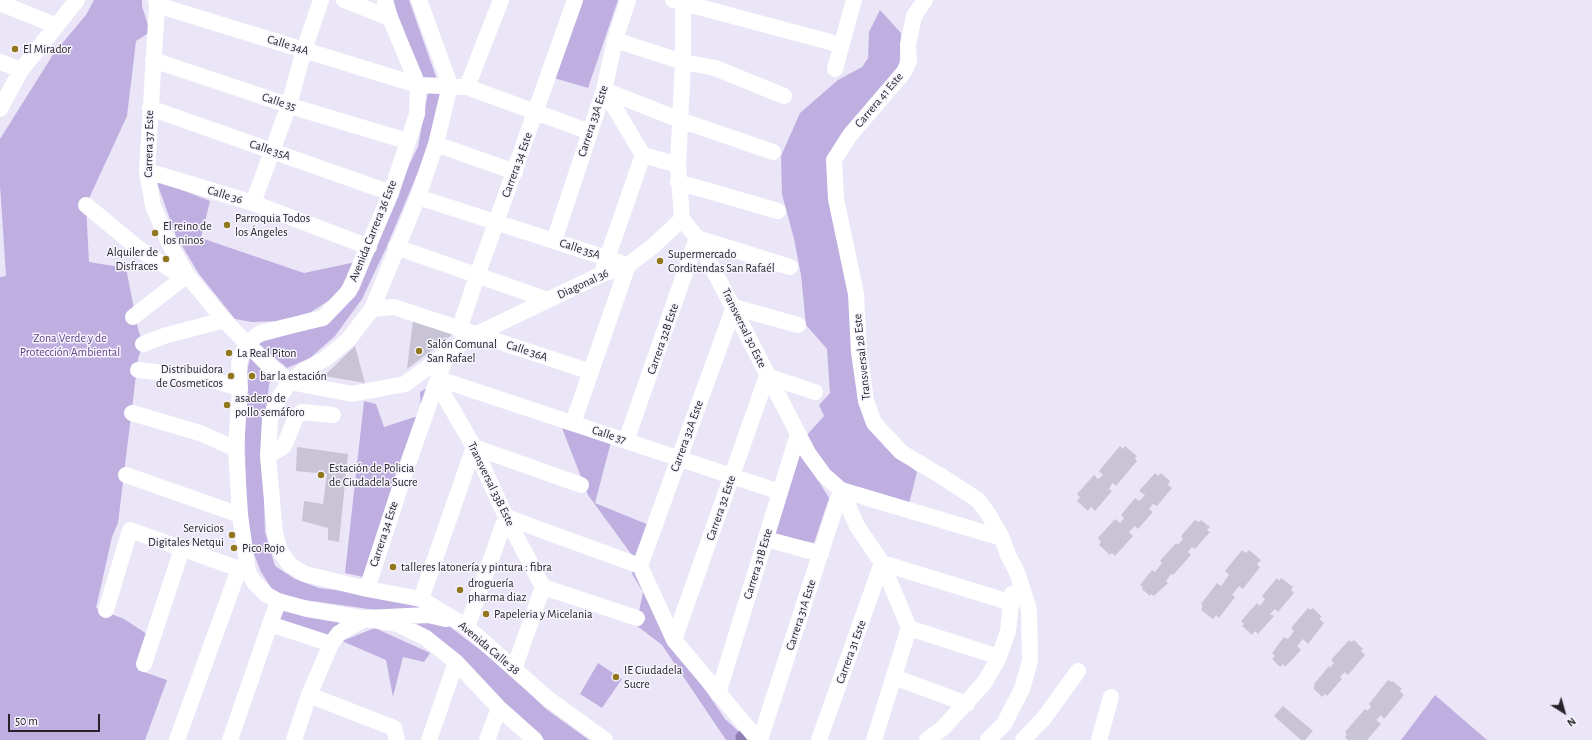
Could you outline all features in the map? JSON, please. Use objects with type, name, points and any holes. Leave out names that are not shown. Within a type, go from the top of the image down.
[{"type":"street","points":[[0,109],[21,70],[64,14],[77,0]]},
{"type":"street","points":[[253,204],[289,105],[304,50],[321,0]]},
{"type":"street","points":[[344,0],[390,18]]},
{"type":"street","name":"Avenida Carrera 36 Este","points":[[244,570],[236,449],[240,388],[238,364],[247,344],[260,333],[323,318],[349,291],[391,193],[407,140],[417,114],[418,85],[384,0]]},
{"type":"street","points":[[268,456],[270,418],[280,396],[290,382],[303,370],[325,359],[348,340],[372,308],[418,197],[436,144],[450,85],[419,0]]},
{"type":"street","points":[[468,86],[501,0]]},
{"type":"street","name":"Carrera 34 Este","points":[[460,330],[476,276],[515,172],[575,0]]},
{"type":"street","name":"Carrera 33A Este","points":[[554,241],[604,90],[615,40],[628,0]]},
{"type":"street","points":[[835,69],[854,0]]},
{"type":"street","name":"Carrera 41 Este","points":[[836,199],[834,160],[850,135],[904,72],[909,61],[908,45],[914,16],[925,0]]},
{"type":"street","points":[[682,219],[678,182],[683,62],[679,1],[741,20],[841,45]]},
{"type":"street","name":"Calle 34A","points":[[156,2],[418,85],[468,86],[590,132]]},
{"type":"street","name":"Carrera 37 Este","points":[[156,2],[147,171],[153,206],[185,276]]},
{"type":"street","points":[[0,3],[64,14]]},
{"type":"street","points":[[615,40],[683,62],[715,68],[784,96]]},
{"type":"street","name":"Calle 35","points":[[153,60],[289,105],[407,140]]},
{"type":"street","points":[[0,62],[21,70]]},
{"type":"street","points":[[604,90],[680,120],[773,152]]},
{"type":"street","points":[[604,90],[643,155],[678,165]]},
{"type":"street","name":"Calle 35A","points":[[150,108],[391,193]]},
{"type":"street","points":[[436,144],[515,172]]},
{"type":"street","points":[[600,275],[608,258],[643,155]]},
{"type":"street","name":"Calle 36","points":[[147,171],[253,204],[369,247]]},
{"type":"street","points":[[678,182],[778,211]]},
{"type":"street","name":"Calle 35A","points":[[418,197],[628,265]]},
{"type":"street","name":"Transversal 28 Este","points":[[836,199],[856,294],[859,352],[866,401],[874,423],[901,452],[978,500],[989,515],[1002,538],[1008,555],[1017,572],[1029,610],[1030,661],[1022,688],[1004,724],[988,740]]},
{"type":"street","points":[[86,205],[139,249],[185,276],[247,344],[290,382],[352,394],[405,384],[447,353],[475,335]]},
{"type":"street","name":"Transversal 30 Este","points":[[682,219],[697,238],[734,306],[767,376],[798,434],[824,475],[841,490],[857,526],[882,563],[909,628]]},
{"type":"street","name":"Diagonal 36","points":[[475,335],[600,275],[628,265],[652,247],[682,219]]},
{"type":"street","points":[[697,238],[790,267]]},
{"type":"street","name":"Carrera 32B Este","points":[[626,441],[697,238]]},
{"type":"street","points":[[396,248],[548,300]]},
{"type":"street","points":[[573,423],[628,265]]},
{"type":"street","points":[[133,317],[185,276]]},
{"type":"street","points":[[734,306],[798,325]]},
{"type":"street","name":"Carrera 32A Este","points":[[640,566],[734,306]]},
{"type":"street","name":"Calle 36A","points":[[372,308],[394,308],[591,372]]},
{"type":"street","points":[[143,344],[164,336],[224,320]]},
{"type":"street","name":"Carrera 34 Este","points":[[367,589],[404,472],[447,353]]},
{"type":"street","points":[[138,370],[202,377],[240,388]]},
{"type":"street","points":[[767,376],[815,392]]},
{"type":"street","name":"Carrera 32 Este","points":[[674,640],[767,376]]},
{"type":"street","name":"Calle 37","points":[[438,381],[573,423],[780,492]]},
{"type":"street","name":"Transversal 33B Este","points":[[438,381],[474,448],[506,517],[543,587]]},
{"type":"street","points":[[268,456],[284,446],[296,417],[302,412],[333,415]]},
{"type":"street","points":[[132,413],[200,433],[236,449]]},
{"type":"street","name":"Carrera 31B Este","points":[[718,694],[798,434]]},
{"type":"street","points":[[421,599],[474,448],[581,485]]},
{"type":"street","name":"Avenida Calle 38","points":[[268,456],[275,533],[280,551],[290,565],[305,574],[367,589],[421,599],[462,624],[547,698],[605,740]]},
{"type":"street","points":[[126,475],[240,515]]},
{"type":"street","points":[[841,490],[1002,538]]},
{"type":"street","name":"Carrera 31A Este","points":[[759,740],[841,490]]},
{"type":"street","points":[[294,740],[309,695],[331,644],[339,633],[367,618],[428,614],[462,624],[506,517],[640,566],[674,640],[718,694],[759,740]]},
{"type":"street","points":[[106,610],[130,530],[244,570],[267,595],[278,601],[307,609],[367,618],[398,624],[405,627],[426,638],[456,662],[499,708],[535,740]]},
{"type":"street","points":[[766,539],[821,554]]},
{"type":"street","points":[[144,664],[182,549]]},
{"type":"street","points":[[927,740],[943,728],[967,704],[985,682],[999,657],[1008,631],[1012,603],[1012,587],[1008,555]]},
{"type":"street","points":[[882,563],[1012,603]]},
{"type":"street","name":"Carrera 31 Este","points":[[819,740],[882,563]]},
{"type":"street","points":[[177,740],[244,570]]},
{"type":"street","points":[[514,669],[543,587],[637,618]]},
{"type":"street","points":[[230,740],[278,601]]},
{"type":"street","points":[[270,624],[331,644]]},
{"type":"street","points":[[874,740],[909,628],[999,657]]},
{"type":"street","points":[[430,740],[456,662]]},
{"type":"street","points":[[1023,740],[1044,718],[1078,671]]},
{"type":"street","points":[[894,677],[967,704]]},
{"type":"street","points":[[309,695],[396,734]]},
{"type":"street","points":[[1099,740],[1111,697]]},
{"type":"street","points":[[487,740],[499,708]]},
{"type":"green space","name":"Zona Verde y de Protección Ambiental","points":[[94,0],[142,0],[142,6],[150,32],[136,41],[127,116],[86,205],[89,262],[126,268],[138,329],[143,344],[138,359],[118,523],[112,537],[96,608],[124,619],[150,636],[138,670],[167,680],[145,740],[0,740],[0,277],[6,276],[0,185],[0,139],[54,53],[86,15]]},
{"type":"green space","points":[[392,0],[409,0],[442,94],[431,141],[387,246],[362,299],[335,336],[310,358],[287,368],[258,343],[327,324],[359,290],[410,163],[418,147],[428,92]]},
{"type":"green space","points":[[583,0],[618,0],[588,88],[554,78]]},
{"type":"green space","points":[[880,10],[901,33],[899,75],[832,158],[855,335],[885,447],[917,472],[909,504],[835,481],[806,436],[824,416],[819,405],[830,393],[827,349],[806,325],[801,275],[794,239],[782,194],[781,156],[800,113],[838,80],[862,67],[868,58],[869,32]]},
{"type":"green space","points":[[156,180],[210,201],[201,238],[304,273],[356,262],[336,296],[311,312],[281,321],[252,322],[235,319],[199,274],[176,236]]},
{"type":"green space","points":[[250,357],[271,371],[262,437],[265,532],[275,566],[295,579],[319,588],[368,594],[424,607],[500,665],[546,709],[589,740],[545,740],[516,718],[491,690],[376,610],[298,599],[281,595],[272,589],[261,572],[252,549],[246,502],[244,387]]},
{"type":"green space","points":[[432,385],[363,577],[345,573],[364,401],[376,404],[384,427],[421,415],[420,392]]},
{"type":"green space","points":[[562,428],[611,442],[595,503],[649,525],[639,552],[675,645],[725,719],[748,740],[726,740],[662,645],[636,625],[643,592],[632,574],[634,558],[588,495]]},
{"type":"green space","points":[[800,451],[829,498],[814,543],[772,534]]},
{"type":"green space","points":[[285,608],[340,621],[332,636],[279,622]]},
{"type":"green space","points":[[375,628],[430,653],[424,662],[403,657],[393,697],[386,660],[342,641]]},
{"type":"green space","points":[[598,663],[622,679],[602,708],[580,694]]},
{"type":"green space","points":[[1435,695],[1487,740],[1401,740]]},
{"type":"building","name":"Salón Comunal San Rafael","points":[[413,320],[453,334],[407,369]]},
{"type":"building","points":[[355,346],[365,383],[324,376]]},
{"type":"building","points":[[1120,446],[1123,449],[1125,446],[1137,456],[1135,458],[1137,461],[1116,486],[1113,483],[1111,485],[1109,489],[1112,491],[1095,511],[1091,507],[1088,511],[1077,501],[1080,497],[1077,494],[1094,475],[1098,479],[1103,475],[1099,471]]},
{"type":"building","points":[[297,447],[348,454],[339,542],[328,540],[328,528],[302,521],[304,501],[323,504],[327,474],[296,471]]},
{"type":"building","points":[[1155,473],[1158,476],[1161,473],[1170,481],[1168,485],[1172,488],[1157,506],[1153,504],[1149,509],[1153,512],[1138,529],[1135,526],[1129,532],[1133,536],[1115,556],[1112,553],[1110,555],[1099,545],[1101,542],[1098,538],[1115,519],[1120,523],[1124,518],[1121,515],[1135,498],[1139,501],[1145,495],[1139,491]]},
{"type":"building","points":[[1195,520],[1199,522],[1201,520],[1210,527],[1207,530],[1210,532],[1195,549],[1192,547],[1188,552],[1191,555],[1173,575],[1171,574],[1166,581],[1168,583],[1154,596],[1151,594],[1150,596],[1142,589],[1143,587],[1140,585],[1152,570],[1155,572],[1162,563],[1160,561],[1176,543],[1178,545],[1183,539],[1181,536]]},
{"type":"building","points":[[1242,550],[1246,553],[1249,550],[1261,560],[1257,564],[1260,567],[1243,589],[1239,586],[1232,595],[1235,597],[1219,618],[1216,615],[1213,619],[1201,610],[1203,606],[1201,604],[1217,583],[1221,586],[1229,575],[1225,571]]},
{"type":"building","points":[[1277,578],[1279,581],[1281,578],[1293,587],[1291,590],[1294,593],[1278,612],[1275,609],[1270,614],[1274,616],[1258,634],[1255,631],[1252,635],[1242,626],[1244,624],[1241,621],[1257,603],[1260,606],[1265,599],[1262,596]]},
{"type":"building","points":[[1308,608],[1310,610],[1313,608],[1322,617],[1319,619],[1324,623],[1308,644],[1303,639],[1297,646],[1301,650],[1285,667],[1283,664],[1280,667],[1272,659],[1275,656],[1272,653],[1284,637],[1288,639],[1294,631],[1291,628]]},
{"type":"building","points":[[1349,640],[1351,642],[1354,640],[1363,649],[1361,651],[1365,655],[1348,675],[1345,672],[1340,677],[1342,679],[1327,696],[1325,694],[1322,697],[1313,688],[1315,685],[1314,684],[1329,666],[1330,668],[1334,663],[1331,660]]},
{"type":"building","points":[[1388,680],[1391,682],[1393,681],[1402,689],[1400,691],[1404,695],[1384,719],[1381,715],[1376,720],[1381,724],[1367,740],[1348,740],[1345,737],[1347,734],[1345,732],[1365,709],[1367,711],[1371,707],[1369,704]]},
{"type":"building","points":[[1283,706],[1313,731],[1305,740],[1301,740],[1274,716]]},
{"type":"waterway","points":[[742,737],[745,740]]},
{"type":"place","name":"El Mirador","points":[[15,49]]},
{"type":"place","name":"Parroquia Todos los Ángeles","points":[[227,225]]},
{"type":"place","name":"El reino de los ninos","points":[[155,233]]},
{"type":"place","name":"Alquiler de Disfraces","points":[[166,259]]},
{"type":"place","name":"Supermercado Corditendas San Rafaél","points":[[660,261]]},
{"type":"place","name":"Salón Comunal San Rafael","points":[[419,351]]},
{"type":"place","name":"La Real Piton","points":[[229,353]]},
{"type":"place","name":"Distribuidora de Cosmeticos","points":[[231,376]]},
{"type":"place","name":"bar la estación","points":[[252,376]]},
{"type":"place","name":"asadero de pollo semáforo","points":[[227,405]]},
{"type":"place","name":"Estación de Policia de Ciudadela Sucre","points":[[321,475]]},
{"type":"place","name":"Servicios Digitales Netqui","points":[[232,535]]},
{"type":"place","name":"Pico Rojo","points":[[234,548]]},
{"type":"place","name":"talleres latonería y pintura : fibra","points":[[393,567]]},
{"type":"place","name":"droguería pharma diaz","points":[[460,590]]},
{"type":"place","name":"Papeleria y Micelania","points":[[486,614]]},
{"type":"place","name":"IE Ciudadela Sucre","points":[[616,677]]}]
